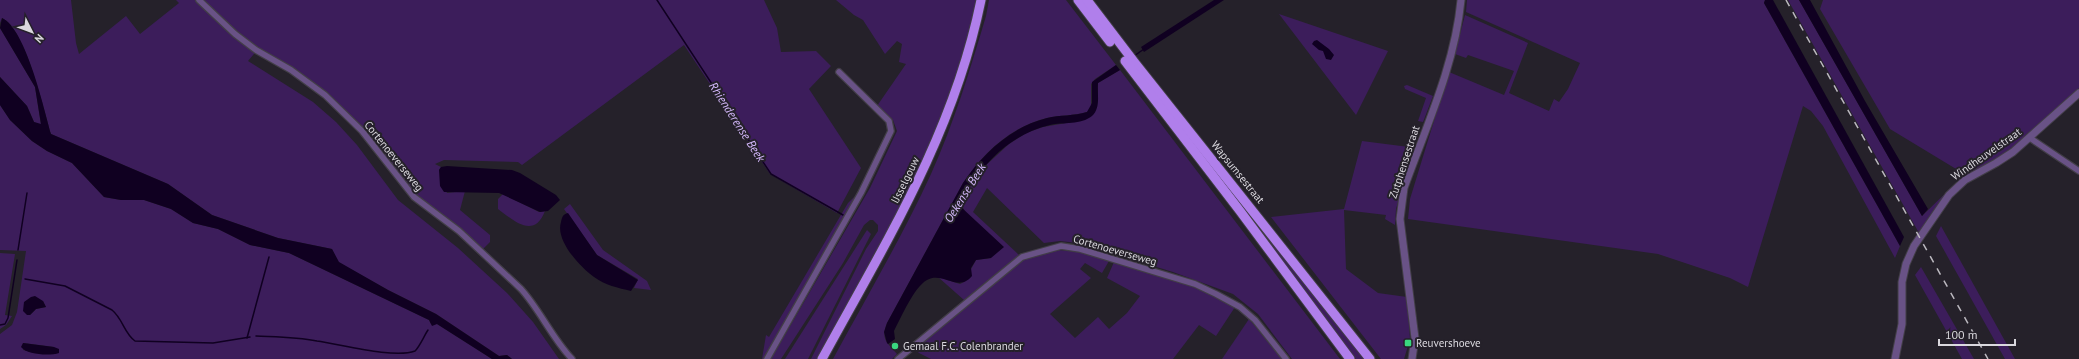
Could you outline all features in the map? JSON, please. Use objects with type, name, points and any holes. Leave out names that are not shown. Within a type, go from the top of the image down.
[{"type":"main road","name":"IJsselgouw","points":[[822,359],[901,217],[935,147],[962,72],[981,0]]},
{"type":"main road","name":"Wapsumsestraat","points":[[1078,0],[1126,57]]},
{"type":"main road","name":"Wapsumsestraat","points":[[1087,0],[1126,57],[1350,359]]},
{"type":"main road","name":"Wapsumsestraat","points":[[1132,65],[1370,359]]},
{"type":"street","name":"Cortenoeverseweg","points":[[199,0],[240,38],[325,94],[362,131],[414,197],[463,235],[521,289],[529,298],[563,349],[572,359]]},
{"type":"street","name":"Zutphensestraat","points":[[1412,359],[1415,338],[1400,219],[1401,205],[1404,188],[1442,84],[1453,45],[1461,0]]},
{"type":"street","points":[[767,359],[862,193],[891,131],[889,121],[839,72]]},
{"type":"street","name":"Windheuvelstraat","points":[[1895,359],[1902,324],[1904,274],[1914,246],[1949,195],[1960,184],[2003,159],[2030,138],[2079,93]]},
{"type":"street","points":[[2030,138],[2079,170]]},
{"type":"street","name":"Cortenoeverseweg","points":[[898,359],[1022,257],[1060,246],[1080,248],[1195,284],[1216,294],[1236,305],[1255,320],[1286,359]]},
{"type":"shaded area","points":[[0,0],[71,0],[76,43],[79,54],[126,16],[140,34],[179,3],[176,0],[764,0],[777,28],[781,52],[816,51],[831,66],[809,89],[861,168],[837,213],[770,174],[684,45],[522,165],[518,162],[444,160],[435,164],[441,167],[439,170],[447,193],[465,191],[460,210],[490,235],[490,242],[482,250],[413,193],[333,102],[258,49],[248,61],[313,102],[336,122],[357,145],[398,200],[458,248],[507,293],[533,322],[559,359],[512,359],[507,355],[499,356],[436,314],[388,290],[338,262],[332,249],[278,238],[212,215],[168,184],[51,134],[26,53],[10,25],[2,18],[0,23]]},
{"type":"shaded area","points":[[836,0],[977,0],[956,78],[921,169],[818,359],[811,359],[866,249],[878,231],[878,225],[873,220],[870,220],[864,225],[843,263],[781,359],[771,359],[870,188],[897,131],[893,120],[877,106],[906,64],[899,62],[902,44],[897,41],[885,54],[863,20],[854,15]]},
{"type":"shaded area","points":[[989,0],[1066,0],[1116,65],[1095,79],[1091,84],[1091,107],[1087,112],[1057,116],[1034,122],[1009,135],[979,161],[963,183],[887,323],[884,333],[886,341],[897,354],[892,359],[833,359],[896,244],[931,174],[961,96],[986,16]]},
{"type":"shaded area","points":[[1467,0],[1765,0],[1764,3],[1900,246],[1895,258],[1823,126],[1811,111],[1803,106],[1748,287],[1730,278],[1658,254],[1408,219],[1410,199],[1449,72],[1504,95],[1514,71],[1468,55],[1466,58],[1455,54],[1465,15],[1528,43],[1509,93],[1549,111],[1554,99],[1559,102],[1568,89],[1580,63],[1466,12]]},
{"type":"shaded area","points":[[1788,0],[1799,0],[1922,216],[1959,180],[1919,233]]},
{"type":"shaded area","points":[[1823,0],[2079,0],[2079,88],[2014,146],[1993,162],[1966,175],[1890,129],[1820,9]]},
{"type":"shaded area","points":[[1279,14],[1388,51],[1356,115]]},
{"type":"shaded area","points":[[0,28],[35,87],[41,125],[34,122],[27,106],[0,77]]},
{"type":"shaded area","points":[[1133,64],[1367,359],[1356,359]]},
{"type":"shaded area","points":[[1120,70],[1340,359],[1292,359],[1258,314],[1233,294],[1173,272],[1078,243],[1060,241],[1044,243],[987,188],[973,212],[1019,255],[964,300],[938,277],[960,284],[964,282],[976,260],[991,258],[961,204],[969,187],[984,167],[1009,144],[1026,133],[1043,127],[1072,122],[1097,107],[1098,83]]},
{"type":"shaded area","points":[[1407,85],[1433,96],[1423,122],[1418,121],[1426,98],[1405,89],[1404,86]]},
{"type":"shaded area","points":[[0,105],[10,120],[32,141],[47,151],[72,163],[104,197],[121,200],[144,200],[171,209],[193,223],[218,229],[250,245],[289,253],[429,320],[431,324],[437,324],[492,359],[0,359],[0,334],[12,325],[17,312],[26,251],[0,250]],"holes":[[[25,301],[43,301],[46,307],[36,309],[30,315]],[[23,343],[54,347],[56,354],[23,350]]]},
{"type":"shaded area","points":[[1412,140],[1416,141],[1396,209],[1395,225],[1385,219],[1386,215],[1344,210],[1346,269],[1378,293],[1407,297],[1410,339],[1404,359],[1381,359],[1271,217],[1344,209],[1362,141],[1409,147]]},
{"type":"shaded area","points":[[503,194],[539,212],[545,211],[540,220],[535,224],[529,226],[523,225],[498,209],[498,199]]},
{"type":"shaded area","points":[[854,197],[850,209],[765,359],[762,359],[766,335],[769,337],[848,203]]},
{"type":"shaded area","points":[[570,204],[603,250],[647,281],[651,290],[634,288],[638,279],[597,255],[564,209]]},
{"type":"shaded area","points":[[1941,226],[2015,359],[2005,359],[1936,236]]},
{"type":"shaded area","points":[[867,230],[871,234],[808,359],[785,359]]},
{"type":"shaded area","points":[[1058,250],[1080,252],[1109,261],[1102,273],[1085,263],[1080,269],[1091,278],[1050,314],[1075,338],[1098,317],[1109,329],[1127,313],[1140,296],[1107,278],[1114,262],[1192,287],[1221,299],[1235,307],[1216,336],[1199,325],[1173,359],[931,359],[919,353],[915,349],[1023,260],[1032,255]]},
{"type":"shaded area","points":[[0,253],[15,254],[5,315],[12,316],[6,325],[0,329]]},
{"type":"shaded area","points":[[1921,267],[1974,359],[1962,359],[1915,275]]},
{"type":"shaded area","points":[[1249,319],[1282,359],[1222,359]]},
{"type":"water","points":[[1214,0],[1224,0],[1144,52],[1141,47]]},
{"type":"water","points":[[1765,0],[1773,0],[1904,237],[1900,246],[1764,3]]},
{"type":"water","points":[[1799,0],[1810,0],[1865,101],[1928,209],[1922,216]]},
{"type":"water","points":[[2,18],[11,25],[19,37],[26,53],[39,89],[51,134],[168,184],[212,215],[278,238],[332,249],[339,262],[388,290],[436,314],[499,356],[507,355],[512,359],[492,359],[437,324],[432,326],[429,320],[289,253],[250,245],[218,229],[193,223],[171,209],[144,200],[121,200],[104,197],[72,163],[47,151],[32,141],[10,120],[0,105],[0,77],[27,106],[34,122],[41,124],[35,87],[0,28]]},
{"type":"water","points":[[1317,40],[1334,55],[1331,60],[1326,59],[1323,51],[1319,50],[1312,44]]},
{"type":"water","points":[[1116,65],[1120,70],[1098,83],[1098,105],[1092,116],[1083,121],[1050,125],[1027,133],[1006,146],[988,162],[969,187],[961,204],[962,208],[1004,247],[991,258],[976,260],[971,268],[972,276],[967,281],[961,283],[933,278],[922,284],[908,303],[894,331],[895,339],[888,344],[884,332],[887,323],[963,183],[971,172],[999,143],[1022,128],[1047,118],[1087,112],[1092,103],[1092,82]]},
{"type":"water","points":[[447,166],[512,170],[520,173],[556,195],[560,200],[548,211],[540,212],[499,193],[444,192],[440,186],[439,170],[441,167]]},
{"type":"water","points":[[568,213],[597,255],[638,280],[631,291],[612,286],[598,280],[588,273],[576,260],[565,245],[560,229],[562,217]]},
{"type":"water","points":[[35,296],[43,301],[46,307],[36,309],[30,315],[27,315],[23,311],[24,302]]},
{"type":"water","points":[[23,343],[54,347],[59,349],[59,353],[45,355],[28,352],[21,347]]},
{"type":"waterway","name":"Rhienderense Beek","points":[[657,0],[771,174],[843,215]]},
{"type":"waterway","name":"Oekense Beek","points":[[1134,56],[1144,49]]},
{"type":"waterway","points":[[18,250],[27,193]]},
{"type":"waterway","points":[[247,338],[269,257]]},
{"type":"waterway","points":[[0,325],[5,324],[8,318],[17,260]]},
{"type":"waterway","points":[[25,279],[65,286],[112,310],[119,318],[128,334],[135,341],[213,343],[250,337]]},
{"type":"waterway","points":[[256,336],[286,337],[381,352],[406,353],[415,351],[428,330]]},
{"type":"railway","points":[[1786,0],[1988,359]]},
{"type":"place","name":"Reuvershoeve","points":[[1408,343]]},
{"type":"place","name":"Gemaal F.C. Colenbrander","points":[[895,346]]}]
